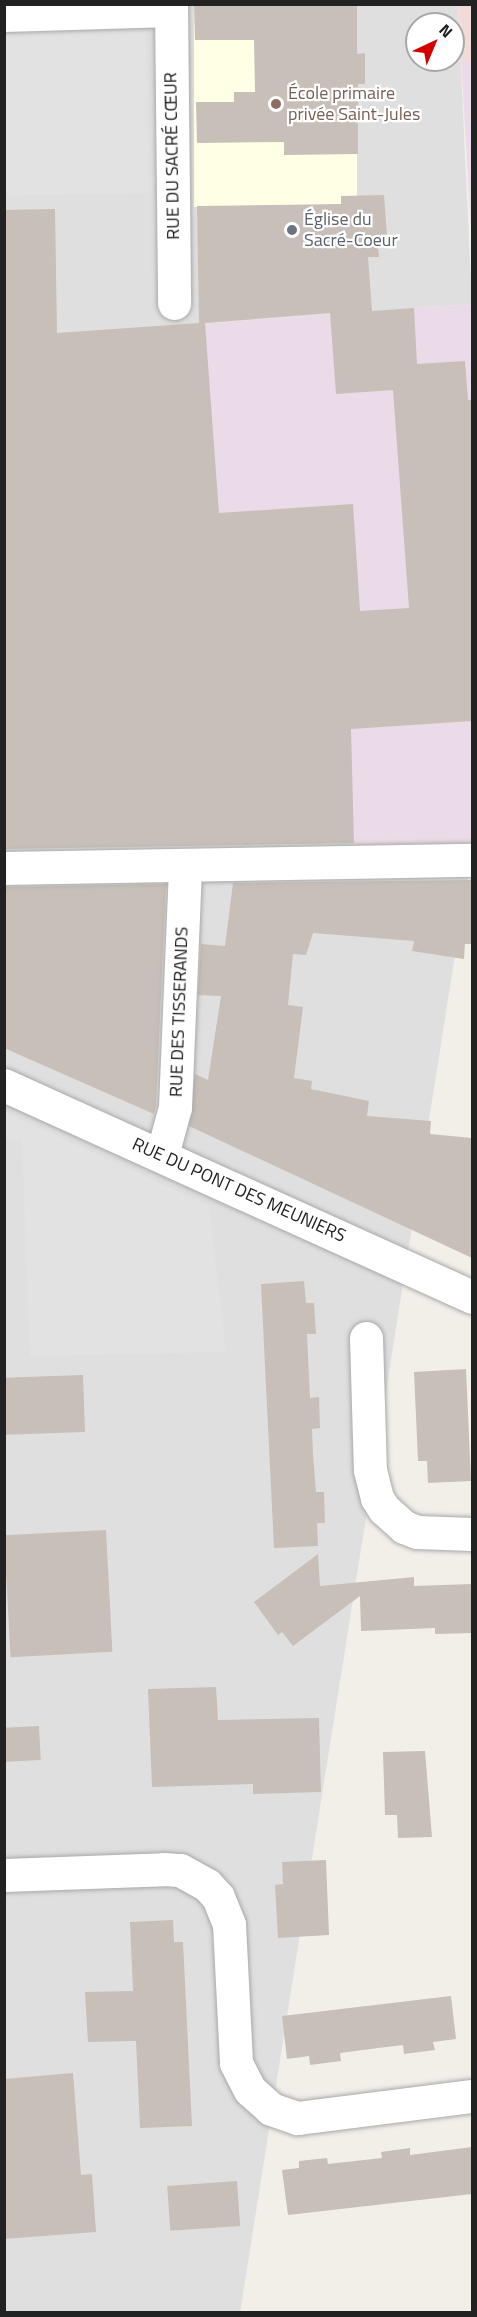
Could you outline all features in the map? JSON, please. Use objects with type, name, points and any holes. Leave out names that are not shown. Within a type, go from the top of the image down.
[{"type":"street","name":"RUE DU SACRÉ CŒUR","points":[[4,15],[171,7],[174,303]]},
{"type":"street","points":[[4,868],[185,867],[472,860]]},
{"type":"street","name":"RUE DES TISSERANDS","points":[[162,1155],[175,1107],[185,867]]},
{"type":"street","name":"RUE DU PONT DES MEUNIERS","points":[[4,1085],[472,1297]]},
{"type":"street","points":[[366,1338],[370,1470],[377,1497],[384,1509],[404,1527],[417,1532],[472,1534]]},
{"type":"street","points":[[4,1875],[164,1869],[180,1870],[207,1885],[226,1910],[229,1924],[236,2063],[249,2090],[271,2109],[297,2118],[472,2096]]},
{"type":"shaded area","points":[[5,5],[458,5],[458,12],[405,12],[405,72],[461,72],[472,304],[5,338]]},
{"type":"shaded area","name":"École primaire privée Saint-Jules","points":[[194,5],[357,5],[357,207],[194,207]]},
{"type":"shaded area","points":[[458,5],[472,5],[472,61],[465,61],[465,12],[458,12]]},
{"type":"shaded area","points":[[146,26],[149,193],[7,195],[4,28]]},
{"type":"shaded area","points":[[465,61],[472,61],[472,245],[462,72],[465,72]]},
{"type":"shaded area","points":[[472,304],[472,848],[353,853],[351,780],[5,338]]},
{"type":"shaded area","points":[[5,773],[472,847],[240,2312],[4,2312]]},
{"type":"shaded area","points":[[5,1112],[209,1206],[226,1352],[30,1356],[22,1139],[5,1140]]},
{"type":"building","name":"École primaire privée Saint-Jules","points":[[194,4],[357,4],[357,54],[365,53],[365,84],[358,84],[358,154],[284,155],[284,142],[197,143],[196,102],[234,102],[234,92],[255,92],[254,40],[195,40]]},
{"type":"building","points":[[384,195],[387,236],[378,247],[379,257],[368,257],[372,311],[414,308],[417,364],[465,361],[468,400],[472,400],[472,721],[351,729],[354,843],[4,849],[4,210],[55,209],[57,333],[199,323],[197,206],[341,204],[341,196]],"holes":[[[330,313],[336,394],[393,390],[409,608],[360,611],[353,504],[219,513],[205,323]]]},
{"type":"building","points":[[472,880],[472,944],[465,944],[464,959],[412,951],[414,941],[313,933],[306,955],[293,954],[288,1005],[303,1007],[294,1078],[312,1081],[311,1089],[369,1101],[367,1116],[431,1121],[430,1134],[472,1138],[472,1258],[189,1126],[195,1074],[208,1080],[221,996],[198,995],[201,944],[225,946],[233,883]]},
{"type":"building","points":[[166,884],[154,1114],[4,1048],[4,887]]},
{"type":"building","points":[[304,1281],[306,1303],[314,1303],[316,1334],[307,1334],[310,1398],[319,1397],[320,1428],[312,1429],[313,1455],[316,1492],[324,1492],[325,1523],[317,1523],[318,1546],[274,1548],[261,1284]]},
{"type":"building","points":[[466,1369],[471,1481],[428,1483],[427,1461],[418,1461],[414,1372]]},
{"type":"building","points":[[83,1375],[85,1432],[6,1435],[4,1378]]},
{"type":"building","points":[[106,1530],[112,1652],[11,1657],[4,1535]]},
{"type":"building","points":[[318,1554],[320,1586],[414,1577],[414,1586],[472,1584],[472,1633],[435,1634],[435,1628],[361,1631],[360,1596],[293,1646],[282,1632],[278,1635],[254,1602]]},
{"type":"building","points":[[216,1687],[218,1720],[319,1718],[321,1792],[253,1794],[253,1784],[152,1787],[148,1689]]},
{"type":"building","points":[[39,1726],[41,1760],[6,1762],[4,1728]]},
{"type":"building","points":[[425,1751],[432,1837],[398,1838],[397,1815],[385,1815],[383,1752]]},
{"type":"building","points":[[326,1860],[329,1935],[278,1938],[275,1885],[283,1884],[282,1862]]},
{"type":"building","points":[[173,1920],[174,1942],[183,1942],[192,2126],[140,2128],[136,2041],[88,2042],[85,1992],[133,1991],[130,1922]]},
{"type":"building","points":[[451,1996],[456,2039],[433,2042],[435,2050],[404,2054],[403,2045],[378,2048],[340,2053],[341,2061],[310,2065],[309,2056],[287,2059],[282,2016]]},
{"type":"building","points":[[73,2073],[81,2175],[92,2174],[96,2232],[4,2239],[4,2079]]},
{"type":"building","points":[[472,2147],[472,2194],[288,2215],[282,2170],[299,2168],[299,2161],[327,2158],[328,2164],[382,2158],[381,2152],[410,2148],[410,2155]]},
{"type":"building","points":[[237,2181],[240,2226],[170,2231],[167,2186]]},
{"type":"place","name":"École primaire privée Saint-Jules","points":[[276,104]]},
{"type":"place","name":"Église du Sacré-Coeur","points":[[292,230]]}]
